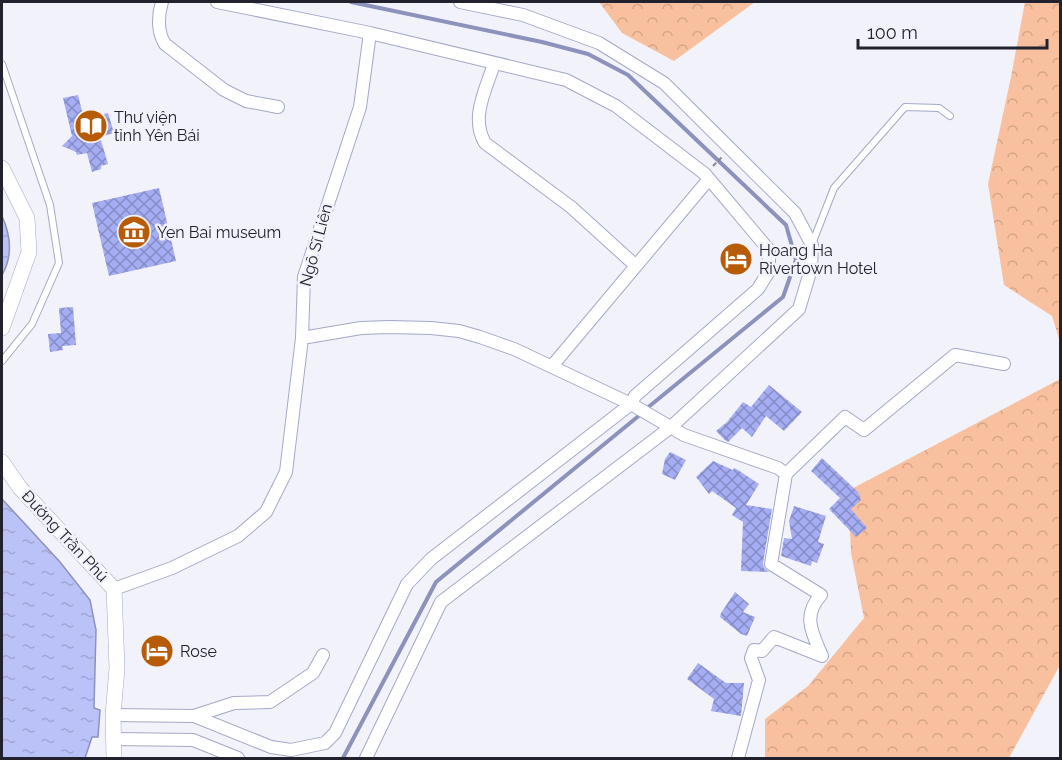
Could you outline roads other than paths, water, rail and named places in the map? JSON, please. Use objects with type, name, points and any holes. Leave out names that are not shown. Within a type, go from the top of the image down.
[{"type":"street","points":[[162,2],[159,13],[160,38],[165,44],[224,90],[246,101],[278,107]]},
{"type":"street","points":[[194,716],[271,747],[291,750],[325,743],[335,733],[407,584],[431,559],[633,405],[635,396],[758,289],[769,271],[769,250],[709,174],[616,106],[566,80],[370,33],[217,2]]},
{"type":"street","points":[[366,759],[441,602],[667,424],[798,309],[812,269],[812,245],[795,213],[664,83],[598,43],[523,15],[460,2]]},
{"type":"street","name":"Ngô Sĩ Liên","points":[[114,589],[172,568],[238,536],[266,512],[286,472],[303,338],[304,277],[360,106],[370,33]]},
{"type":"street","points":[[494,64],[478,118],[480,134],[485,143],[572,207],[635,266]]},
{"type":"street","points":[[2,168],[27,218],[29,252],[2,328]]},
{"type":"street","points":[[552,366],[709,174]]},
{"type":"street","points":[[303,338],[361,328],[440,329],[480,337],[552,366],[633,405],[684,435],[778,468],[786,474]]},
{"type":"street","points":[[738,759],[759,680],[751,658],[754,650],[762,651],[774,636],[822,656],[810,629],[812,605],[821,595],[771,564],[786,474],[845,417],[864,430],[955,355],[1004,364]]},
{"type":"street","name":"Đường Trần Phú","points":[[2,462],[20,488],[114,589],[117,668],[113,715],[114,759]]},
{"type":"street","points":[[113,715],[194,716],[234,703],[270,702],[313,673],[323,655]]},
{"type":"street","points":[[114,739],[193,740],[237,759]]},
{"type":"lane","points":[[2,64],[50,205],[59,263],[32,324],[2,361]]},
{"type":"lane","points":[[812,245],[834,188],[905,107],[939,108],[950,116]]},
{"type":"water","points":[[2,216],[10,246],[8,261],[2,275]]},
{"type":"water","points":[[2,499],[60,562],[90,600],[96,630],[94,708],[100,710],[98,737],[92,737],[85,758],[2,758]]},
{"type":"waterway","points":[[351,2],[542,42],[588,54],[628,75],[786,225],[796,260],[783,297],[646,409]]},
{"type":"waterway","points":[[343,758],[436,582],[641,414]]},
{"type":"place","name":"Thư viện tỉnh Yên Bái","points":[[91,126]]},
{"type":"place","name":"Yen Bai museum","points":[[134,232]]},
{"type":"place","name":"Hoang Ha Rivertown Hotel","points":[[736,259]]},
{"type":"place","name":"Rose","points":[[157,651]]}]
